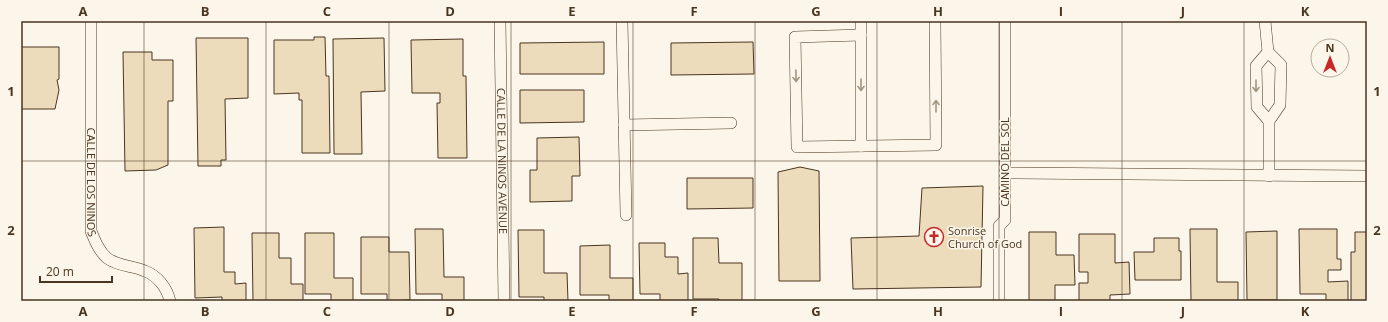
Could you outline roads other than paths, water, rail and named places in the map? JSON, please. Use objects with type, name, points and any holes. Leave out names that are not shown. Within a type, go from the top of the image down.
[{"type":"lane","name":"CALLE DE LOS NINOS","points":[[91,21],[91,231],[97,246],[107,258],[120,265],[145,271],[158,280],[168,293],[170,301]]},
{"type":"lane","name":"CALLE DE LA NINOS AVENUE","points":[[500,21],[504,301]]},
{"type":"lane","points":[[622,21],[626,215]]},
{"type":"lane","points":[[861,21],[861,146]]},
{"type":"lane","name":"CAMINO DEL SOL","points":[[999,301],[999,226],[1005,220],[1005,21]]},
{"type":"lane","points":[[1265,21],[1268,52],[1281,65],[1280,105],[1269,121],[1269,176]]},
{"type":"lane","points":[[861,40],[795,37],[797,147],[936,146],[935,25]]},
{"type":"lane","points":[[1268,52],[1256,66],[1256,107],[1269,121]]},
{"type":"lane","points":[[624,125],[731,123]]},
{"type":"lane","points":[[1005,173],[1367,176]]},
{"type":"place","name":"Sonrise Church of God","points":[[934,237]]}]
